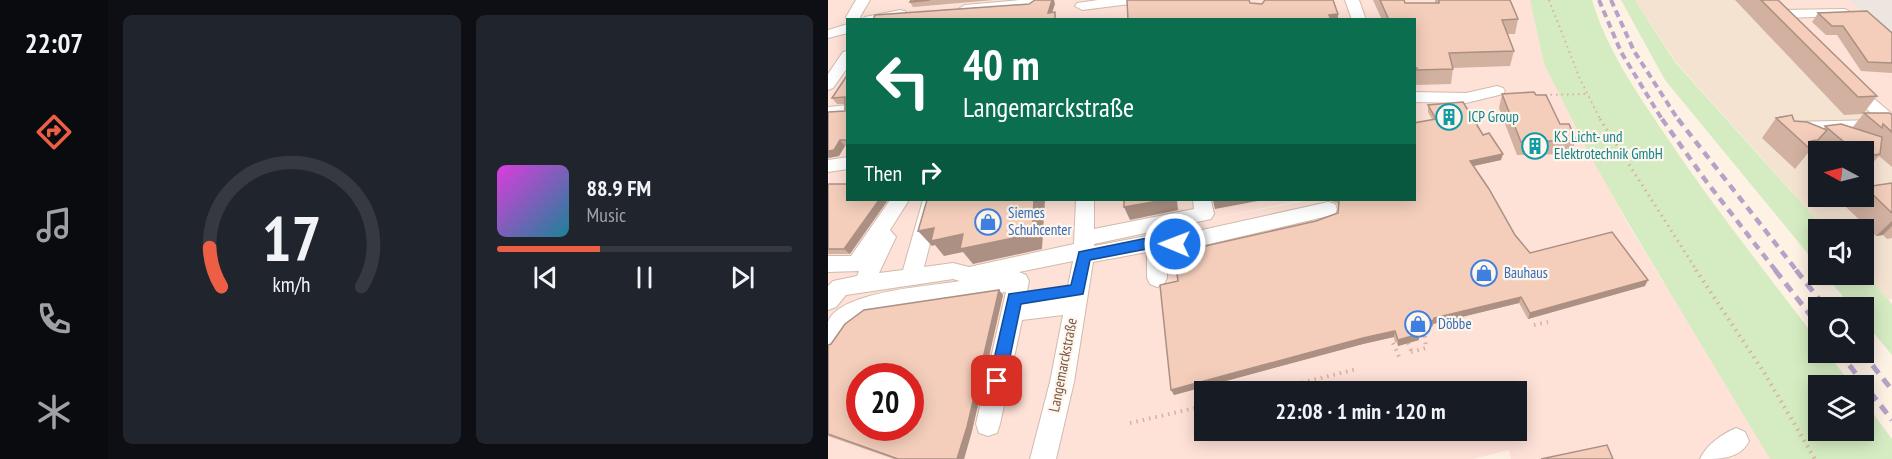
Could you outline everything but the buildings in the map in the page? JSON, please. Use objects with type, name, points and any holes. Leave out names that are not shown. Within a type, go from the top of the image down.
[{"type":"street","points":[[853,18],[863,0]]},
{"type":"street","points":[[867,18],[896,0]]},
{"type":"street","points":[[1082,9],[1130,0]]},
{"type":"street","points":[[1352,0],[1358,18]]},
{"type":"street","points":[[951,10],[1031,3]]},
{"type":"street","points":[[1794,28],[1776,11],[1847,13]]},
{"type":"street","points":[[885,18],[908,15]]},
{"type":"street","points":[[828,34],[846,29]]},
{"type":"street","points":[[828,58],[846,57]]},
{"type":"street","points":[[828,85],[846,58]]},
{"type":"street","points":[[1838,74],[1892,124]]},
{"type":"street","points":[[1416,97],[1466,98],[1497,91]]},
{"type":"street","points":[[828,112],[846,110]]},
{"type":"street","points":[[1787,135],[1786,127],[1892,124]]},
{"type":"street","points":[[828,166],[846,163]]},
{"type":"street","points":[[828,179],[846,177]]},
{"type":"street","points":[[828,264],[857,264],[899,201]]},
{"type":"street","points":[[911,277],[932,201]]},
{"type":"street","name":"Langemarckstraße","points":[[1043,459],[1062,382],[1084,248],[1085,201]]},
{"type":"street","points":[[828,301],[840,286],[953,271],[969,275],[1084,248],[1204,214],[1202,201]]},
{"type":"street","points":[[1084,248],[1157,242],[1175,244],[1328,209]]},
{"type":"street","points":[[864,283],[886,237],[876,235]]},
{"type":"street","points":[[1157,242],[1157,278]]},
{"type":"street","points":[[828,340],[842,320],[864,305],[1010,305],[1076,297]]},
{"type":"street","points":[[988,424],[1010,305]]},
{"type":"street","points":[[1713,459],[1736,441]]},
{"type":"path","points":[[1549,0],[1588,94],[1604,125],[1662,220],[1781,400],[1815,459]]},
{"type":"path","points":[[1543,95],[1588,94]]},
{"type":"path","points":[[1534,325],[1548,322]]},
{"type":"path","points":[[1408,343],[1412,354],[1426,348],[1424,327]]},
{"type":"path","points":[[1396,340],[1392,341],[1400,359]]},
{"type":"path","points":[[1308,381],[1357,369]]},
{"type":"path","points":[[1130,423],[1194,408]]},
{"type":"shaded area","points":[[828,0],[1530,0],[1544,64],[1626,221],[1662,280],[1784,459],[1511,459],[1509,450],[1473,459],[828,459]]},
{"type":"shaded area","points":[[1635,0],[1765,0],[1892,124],[1892,299],[1887,300],[1874,285],[1874,219],[1816,219],[1676,62]]},
{"type":"shaded area","points":[[1767,0],[1849,0],[1892,37],[1892,123]]},
{"type":"shaded area","points":[[1849,0],[1892,0],[1892,37]]},
{"type":"green space","points":[[1530,0],[1592,0],[1614,54],[1666,136],[1721,214],[1808,328],[1808,363],[1835,363],[1844,375],[1808,375],[1808,441],[1874,441],[1874,415],[1892,439],[1892,459],[1770,459],[1627,221],[1591,157],[1544,64]]},
{"type":"green space","points":[[1621,0],[1635,0],[1675,62],[1816,219],[1808,219],[1808,254],[1665,80]]},
{"type":"green space","points":[[1874,284],[1892,304],[1892,355],[1874,333],[1874,297],[1844,297],[1833,285]]},
{"type":"railway","points":[[1599,0],[1621,52],[1663,121]]},
{"type":"railway","points":[[1611,0],[1634,51],[1679,121]]},
{"type":"railway","points":[[1662,119],[1706,181],[1776,271]]},
{"type":"railway","points":[[1678,119],[1797,271]]},
{"type":"railway","points":[[1775,270],[1808,312]]},
{"type":"railway","points":[[1796,270],[1817,297]]},
{"type":"railway","points":[[1848,363],[1892,420]]},
{"type":"railway","points":[[1871,363],[1892,390]]},
{"type":"place","name":"ICP Group","points":[[1449,117]]},
{"type":"place","name":"KS Licht- und Elektrotechnik GmbH","points":[[1535,146]]},
{"type":"place","name":"Siemes Schuhcenter","points":[[988,222]]},
{"type":"place","name":"Bauhaus","points":[[1484,273]]},
{"type":"place","name":"Döbbe","points":[[1418,324]]},
{"type":"route","points":[[997,381],[1015,299],[1078,290],[1084,256],[1157,242],[1175,244]]}]
